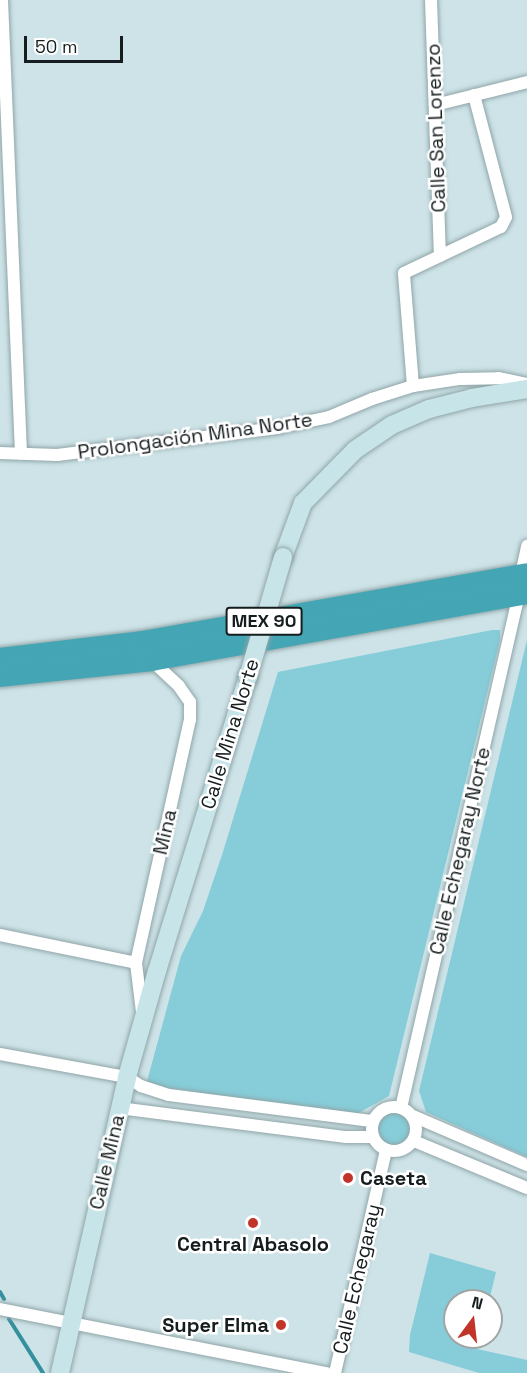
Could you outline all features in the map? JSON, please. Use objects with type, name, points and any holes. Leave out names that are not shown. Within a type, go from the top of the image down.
[{"type":"highway","name":"MEX 90","points":[[0,658],[143,642],[523,584]]},
{"type":"highway","name":"MEX 90","points":[[0,676],[151,660],[523,584]]},
{"type":"street","points":[[2,0],[3,88],[14,225],[21,454]]},
{"type":"street","name":"Calle San Lorenzo","points":[[431,0],[440,256]]},
{"type":"street","points":[[435,105],[527,82]]},
{"type":"street","points":[[413,386],[404,273],[501,227],[506,217],[474,95]]},
{"type":"street","points":[[0,223],[14,225]]},
{"type":"street","name":"Prolongación Mina Norte","points":[[0,453],[57,455],[277,428],[329,417],[372,399],[413,386],[460,379],[499,378],[527,384]]},
{"type":"street","name":"Calle Mina Norte","points":[[127,1077],[283,557],[303,503],[355,450],[392,425],[429,409],[472,398],[527,389]]},
{"type":"street","name":"Calle Echegaray Norte","points":[[401,1108],[523,584],[527,546]]},
{"type":"street","name":"Mina","points":[[143,1019],[136,963],[190,720],[190,702],[179,686],[151,660]]},
{"type":"street","points":[[0,935],[136,963]]},
{"type":"street","points":[[0,1054],[127,1077],[141,1086],[169,1095],[374,1121]]},
{"type":"street","name":"Calle Mina","points":[[60,1373],[127,1077]]},
{"type":"street","points":[[373,1137],[374,1121],[380,1112],[390,1107],[401,1108],[413,1116],[527,1165]]},
{"type":"street","points":[[119,1108],[346,1137],[373,1137],[386,1150],[397,1152],[407,1148],[414,1141],[417,1128],[413,1116]]},
{"type":"street","points":[[414,1141],[527,1188]]},
{"type":"street","name":"Calle Echegaray","points":[[335,1373],[386,1150]]},
{"type":"street","points":[[0,1309],[71,1321],[327,1373]]},
{"type":"shaded area","points":[[500,630],[500,640],[389,1096],[355,1115],[146,1085],[181,956],[203,911],[278,672]]},
{"type":"shaded area","points":[[527,640],[527,1157],[426,1112],[419,1091]]},
{"type":"shaded area","points":[[395,1112],[408,1117],[413,1130],[408,1143],[395,1148],[382,1143],[377,1130],[382,1117]]},
{"type":"shaded area","points":[[430,1253],[496,1272],[492,1289],[443,1289],[443,1349],[477,1349],[527,1360],[527,1373],[479,1373],[409,1352],[410,1335]]},
{"type":"waterway","points":[[0,1292],[4,1299]]},
{"type":"waterway","points":[[9,1319],[43,1373]]},
{"type":"place","name":"Caseta","points":[[348,1178]]},
{"type":"place","name":"Central Abasolo","points":[[253,1223]]},
{"type":"place","name":"Super Elma","points":[[281,1325]]}]
